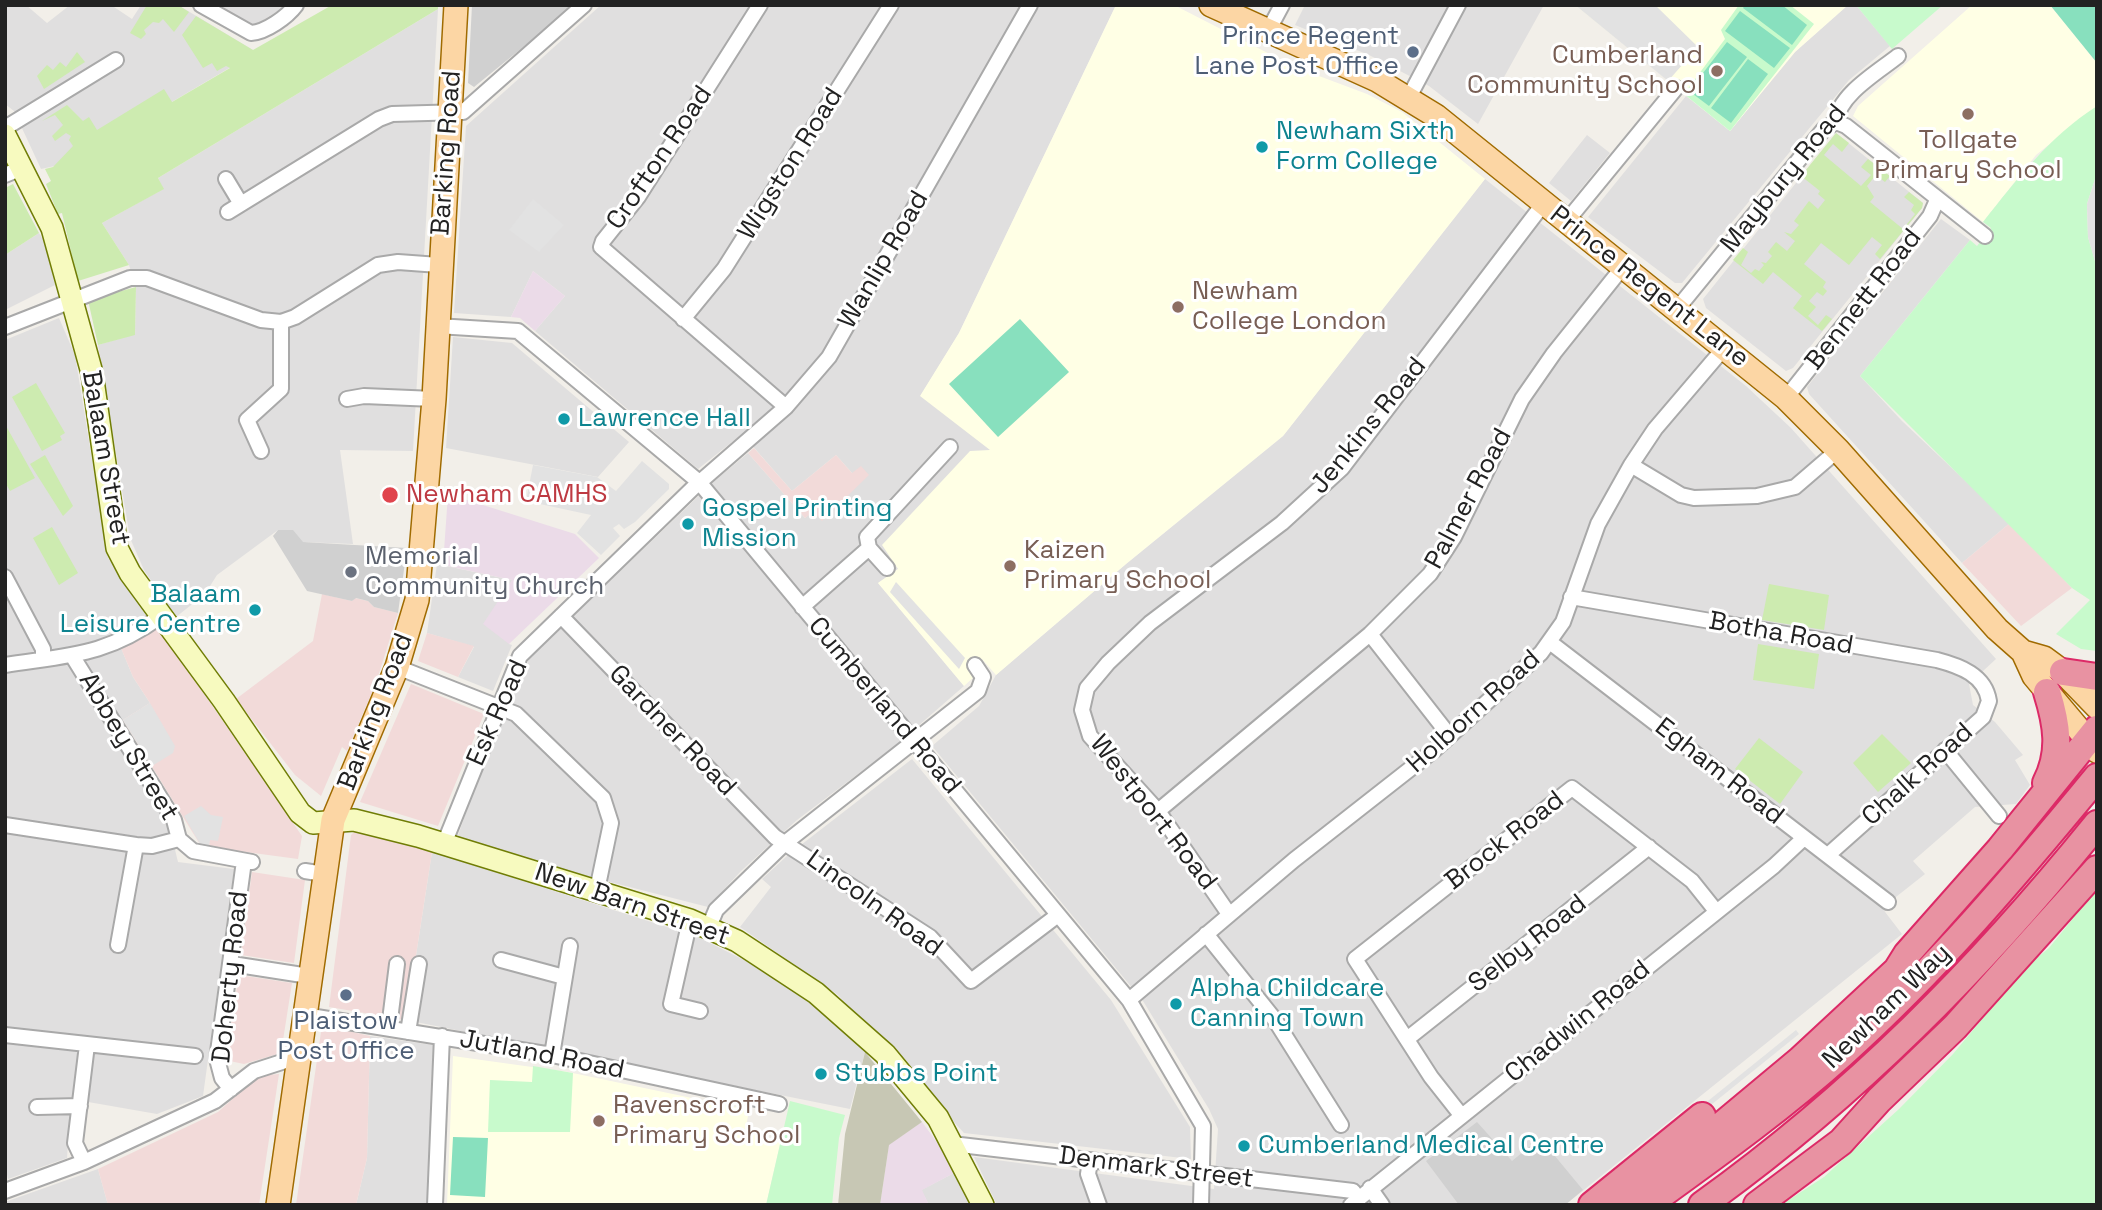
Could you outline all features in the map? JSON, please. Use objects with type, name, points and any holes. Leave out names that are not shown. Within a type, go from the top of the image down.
[{"type":"highway","points":[[2035,807],[2053,770],[2056,752],[2055,682],[2097,677]]},
{"type":"highway","points":[[1626,1205],[1846,1019],[1897,970],[1906,954],[2094,740]]},
{"type":"highway","name":"Newham Way","points":[[1647,1205],[1775,1111],[1894,1006],[1989,904],[2097,777]]},
{"type":"highway","name":"Newham Way","points":[[1705,1205],[1809,1124],[1915,1028],[2013,925],[2097,824]]},
{"type":"highway","points":[[1756,1205],[1841,1142],[1879,1100],[1955,1027],[2097,869]]},
{"type":"highway","points":[[1592,1205],[1889,963],[1906,954]]},
{"type":"highway","points":[[1705,1205],[1773,1171],[1879,1100]]},
{"type":"main road","name":"Barking Road","points":[[278,1205],[309,976],[314,873],[333,820],[397,667],[417,600],[433,399],[456,5]]},
{"type":"main road","name":"Prince Regent Lane","points":[[1211,5],[1409,97],[1725,347],[1786,398],[1838,450],[1991,622],[2022,652],[2044,658],[2055,682],[2094,740]]},
{"type":"main road","name":"Balaam Street","points":[[5,135],[14,172],[52,228],[100,411],[117,548],[130,573],[285,788],[300,813],[313,823],[333,820]]},
{"type":"main road","name":"Prince Regent Lane","points":[[2055,682],[2097,707]]},
{"type":"main road","name":"New Barn Street","points":[[333,820],[354,820],[597,890],[700,924],[775,964],[840,1012],[899,1069],[938,1118],[983,1205]]},
{"type":"street","points":[[201,5],[246,32],[258,32],[288,14],[296,5]]},
{"type":"street","points":[[228,212],[379,118],[392,114],[460,113],[471,108],[584,5]]},
{"type":"street","name":"Crofton Road","points":[[760,5],[638,197],[601,247],[786,407]]},
{"type":"street","name":"Wigston Road","points":[[683,319],[724,269],[891,5]]},
{"type":"street","name":"Wanlip Road","points":[[699,482],[786,407],[829,358],[1030,5]]},
{"type":"street","points":[[1267,33],[1282,5]]},
{"type":"street","points":[[1409,97],[1458,5]]},
{"type":"street","name":"Maybury Road","points":[[1677,309],[1824,129],[1836,122],[1843,105],[1898,56]]},
{"type":"street","points":[[5,128],[116,60]]},
{"type":"street","points":[[1566,222],[1676,88]]},
{"type":"street","points":[[1836,122],[1846,126],[1917,180],[1937,200],[1985,236]]},
{"type":"street","points":[[226,180],[241,204]]},
{"type":"street","name":"Bennett Road","points":[[1786,398],[1930,216],[1937,200]]},
{"type":"street","name":"Jenkins Road","points":[[1082,710],[1087,688],[1120,650],[1171,607],[1282,523],[1342,468],[1544,203]]},
{"type":"street","points":[[5,327],[130,278],[147,278],[261,320],[281,322],[295,317],[378,265],[398,262],[439,265]]},
{"type":"street","name":"Palmer Road","points":[[1158,811],[1370,634],[1409,597],[1443,556],[1522,399],[1554,353],[1622,268]]},
{"type":"street","points":[[261,451],[247,420],[281,389],[281,322]]},
{"type":"street","name":"Cumberland Road","points":[[437,326],[518,331],[699,482],[1129,1000],[1199,1115],[1204,1132],[1201,1205]]},
{"type":"street","name":"Holborn Road","points":[[1129,1000],[1229,914],[1449,735],[1550,643],[1563,622],[1598,524],[1631,465],[1655,429],[1725,347]]},
{"type":"street","points":[[347,399],[377,396],[433,399]]},
{"type":"street","points":[[887,568],[869,548],[866,537],[950,447]]},
{"type":"street","points":[[1631,465],[1681,495],[1694,498],[1757,496],[1795,487],[1838,450]]},
{"type":"street","name":"Esk Road","points":[[444,844],[520,656],[699,482]]},
{"type":"street","points":[[802,607],[869,548]]},
{"type":"street","points":[[5,577],[43,649],[43,658]]},
{"type":"street","name":"Botha Road","points":[[1571,597],[1937,660],[1968,672],[1985,686]]},
{"type":"street","points":[[5,665],[43,658],[73,657],[122,641],[161,616]]},
{"type":"street","name":"Gardner Road","points":[[561,616],[767,829],[785,842]]},
{"type":"street","points":[[1370,634],[1449,735]]},
{"type":"street","name":"Egham Road","points":[[1550,643],[1888,902]]},
{"type":"street","name":"Abbey Street","points":[[73,657],[174,820],[179,839]]},
{"type":"street","points":[[700,1011],[671,1004],[700,924],[785,842],[915,743],[978,691],[983,683],[981,671],[975,664]]},
{"type":"street","points":[[397,667],[516,714],[603,798],[609,809],[611,823],[597,890]]},
{"type":"street","name":"Chalk Road","points":[[1828,855],[1983,716],[1989,705],[1985,686]]},
{"type":"street","name":"Westport Road","points":[[1082,710],[1090,736],[1158,811],[1229,914]]},
{"type":"street","points":[[1945,750],[1999,816]]},
{"type":"street","name":"Brock Road","points":[[1406,1039],[1355,959],[1572,788],[1692,881],[1716,911]]},
{"type":"street","points":[[5,825],[136,845],[152,846],[179,839]]},
{"type":"street","name":"Chadwin Road","points":[[1359,1197],[1774,866],[1804,838]]},
{"type":"street","name":"Doherty Road","points":[[179,839],[193,852],[248,862],[217,1059],[222,1078],[231,1089]]},
{"type":"street","name":"Lincoln Road","points":[[785,842],[930,937],[971,981],[1058,915]]},
{"type":"street","points":[[118,945],[136,845]]},
{"type":"street","name":"Selby Road","points":[[1406,1039],[1649,847]]},
{"type":"street","points":[[1206,934],[1275,1020],[1341,1125]]},
{"type":"street","points":[[552,1055],[570,947]]},
{"type":"street","points":[[501,960],[564,977]]},
{"type":"street","points":[[232,964],[309,976]]},
{"type":"street","points":[[389,1028],[397,964]]},
{"type":"street","points":[[408,1032],[419,964]]},
{"type":"street","name":"Jutland Road","points":[[304,1014],[552,1055],[779,1104]]},
{"type":"street","name":"Doherty Road","points":[[5,1035],[195,1056]]},
{"type":"street","points":[[435,1205],[442,1036]]},
{"type":"street","points":[[1406,1039],[1430,1077],[1461,1115]]},
{"type":"street","points":[[84,1162],[75,1143],[87,1045]]},
{"type":"street","points":[[5,1191],[84,1162],[215,1101],[254,1071],[285,1061],[297,1062]]},
{"type":"street","points":[[37,1107],[80,1106]]},
{"type":"street","name":"Denmark Street","points":[[952,1144],[1353,1191],[1359,1197]]},
{"type":"street","points":[[1090,1160],[1088,1174],[1099,1205]]},
{"type":"street","points":[[1359,1197],[1382,1205]]},
{"type":"shaded area","points":[[5,5],[26,5],[47,23],[70,5],[111,5],[132,19],[141,5],[178,5],[253,50],[227,66],[231,67],[104,142],[64,164],[41,169],[14,111],[5,104]]},
{"type":"shaded area","points":[[225,5],[288,5],[255,25],[223,9]]},
{"type":"shaded area","points":[[472,5],[575,5],[474,87],[468,83]]},
{"type":"shaded area","points":[[601,5],[1116,5],[959,333],[921,395],[991,450],[898,569],[878,583],[964,686],[895,746],[797,820],[741,871],[708,907],[559,869],[457,838],[484,762],[529,659],[712,483],[748,453],[805,518],[852,473],[836,455],[792,491],[742,434],[698,469],[535,331],[565,296],[533,271],[511,317],[454,313],[466,126]]},
{"type":"shaded area","name":"Newham College London","points":[[1116,5],[1174,5],[1295,67],[1367,94],[1402,112],[1485,179],[1283,436],[1126,564],[996,675],[982,659],[972,667],[975,676],[964,686],[878,583],[898,569],[882,545],[970,451],[990,450],[920,396],[959,333]]},
{"type":"shaded area","points":[[1305,5],[1544,5],[1478,124],[1429,86],[1369,55],[1295,25]]},
{"type":"shaded area","name":"Cumberland Community School","points":[[1575,5],[1848,5],[1795,52],[1730,131]]},
{"type":"shaded area","points":[[1575,5],[1655,5],[1698,47],[1668,81]]},
{"type":"shaded area","points":[[1848,5],[1856,5],[1890,46],[1849,80],[1682,283],[1675,283],[1588,217],[1686,96],[1730,131],[1795,52]]},
{"type":"shaded area","name":"Tollgate Primary School","points":[[1972,5],[2050,5],[2097,63],[2097,106],[2036,155],[1983,222],[1853,116],[1858,106]]},
{"type":"shaded area","points":[[438,9],[413,451],[340,450],[353,544],[302,542],[278,530],[217,575],[205,594],[176,617],[144,570],[130,538],[98,345],[135,334],[136,287],[129,265],[102,223],[163,189],[158,178]]},
{"type":"shaded area","points":[[1836,133],[1923,203],[1922,208],[1793,368],[1786,371],[1706,308],[1703,299]]},
{"type":"shaded area","points":[[1587,135],[1610,153],[1571,201],[1549,183]]},
{"type":"shaded area","points":[[2097,173],[2097,268],[2088,237],[2087,204]]},
{"type":"shaded area","points":[[1485,179],[1746,386],[1791,428],[1996,659],[1969,684],[1973,705],[1995,722],[2023,755],[2015,760],[2030,785],[2016,804],[1975,807],[1913,861],[1925,874],[1882,908],[1902,934],[1565,1205],[997,1205],[974,1157],[1214,1189],[1218,1129],[1209,1109],[1143,1001],[932,746],[979,706],[996,675],[1126,564],[1283,436]]},
{"type":"shaded area","points":[[533,199],[564,225],[539,252],[509,230]]},
{"type":"shaded area","points":[[1941,219],[1970,240],[1860,376],[1902,421],[2010,523],[1962,563],[1809,394],[1807,387]]},
{"type":"shaded area","points":[[39,233],[44,241],[55,285],[5,310],[5,255]]},
{"type":"shaded area","points":[[533,271],[565,296],[535,331],[520,318],[511,317]]},
{"type":"shaded area","points":[[59,318],[75,355],[108,558],[156,624],[121,648],[133,677],[150,703],[112,727],[168,821],[178,862],[234,869],[203,1096],[157,1114],[71,1099],[67,1158],[8,1179],[5,1166],[5,340]]},
{"type":"shaded area","points":[[453,337],[512,343],[629,442],[598,477],[446,448]]},
{"type":"shaded area","points":[[754,448],[792,491],[836,455],[852,473],[861,466],[869,475],[822,521],[813,512],[805,518],[748,453]]},
{"type":"shaded area","points":[[642,461],[669,484],[669,489],[635,522],[624,529],[619,524],[613,528],[620,536],[601,555],[577,533],[591,515],[526,501],[533,465],[597,477],[616,491]]},
{"type":"shaded area","points":[[448,494],[575,534],[599,558],[509,644],[483,624],[512,580],[443,565]]},
{"type":"shaded area","points":[[2010,523],[2072,588],[2021,626],[1962,563]]},
{"type":"shaded area","name":"Memorial Community Church","points":[[278,530],[293,530],[303,542],[407,548],[398,613],[374,607],[368,601],[356,598],[352,601],[307,591],[273,536]]},
{"type":"shaded area","points":[[437,564],[512,580],[509,644],[512,645],[493,691],[458,677],[474,647],[427,633]]},
{"type":"shaded area","points":[[896,582],[965,658],[959,669],[890,592]]},
{"type":"shaded area","points":[[322,594],[352,601],[355,598],[368,601],[374,607],[398,613],[376,683],[347,751],[342,747],[321,796],[295,775],[236,699],[313,641]]},
{"type":"shaded area","points":[[156,624],[302,836],[298,859],[201,846],[123,720],[150,703],[133,677],[121,648]]},
{"type":"shaded area","points":[[427,633],[474,646],[458,677],[418,661]]},
{"type":"shaded area","points":[[411,684],[484,714],[438,826],[360,802]]},
{"type":"shaded area","points":[[150,703],[175,746],[173,753],[152,766],[123,720]]},
{"type":"shaded area","points":[[912,759],[1111,1000],[1190,1127],[1191,1159],[964,1133],[838,995],[740,927],[771,887],[762,879],[788,855]]},
{"type":"shaded area","points":[[201,806],[211,815],[223,817],[218,841],[210,840],[209,846],[200,844],[184,816]]},
{"type":"shaded area","points":[[354,832],[432,852],[406,1020],[329,1007],[351,835]]},
{"type":"shaded area","points":[[432,852],[698,937],[752,964],[831,1017],[865,1052],[850,1109],[406,1020]]},
{"type":"shaded area","points":[[252,872],[305,880],[294,963],[241,955]]},
{"type":"shaded area","points":[[239,975],[292,983],[281,1053],[244,1064],[225,1060]]},
{"type":"shaded area","points":[[322,1025],[370,1036],[367,1158],[356,1205],[296,1205]]},
{"type":"shaded area","points":[[1796,1030],[1799,1034],[1587,1205],[1579,1205]]},
{"type":"shaded area","points":[[370,1036],[433,1045],[427,1205],[356,1205],[367,1158]]},
{"type":"shaded area","points":[[865,1052],[922,1122],[889,1145],[880,1205],[838,1205],[845,1134]]},
{"type":"shaded area","name":"Ravenscroft Primary School","points":[[453,1056],[568,1072],[749,1110],[745,1133],[781,1140],[766,1205],[447,1205]]},
{"type":"shaded area","points":[[279,1074],[259,1205],[108,1205],[98,1169],[218,1112],[258,1076]]},
{"type":"shaded area","points":[[922,1122],[939,1145],[954,1173],[922,1190],[929,1205],[880,1205],[889,1144]]},
{"type":"shaded area","points":[[1477,1122],[1512,1161],[1540,1138],[1583,1190],[1565,1205],[1459,1205],[1426,1161]]},
{"type":"shaded area","points":[[98,1169],[108,1205],[5,1205],[5,1202]]},
{"type":"shaded area","points":[[954,1173],[969,1205],[929,1205],[921,1190]]},
{"type":"green space","points":[[147,5],[178,5],[189,12],[174,32],[163,19],[159,23],[153,22],[144,30],[146,34],[141,39],[130,33]]},
{"type":"green space","points":[[332,5],[438,5],[438,9],[158,178],[164,189],[102,223],[129,265],[78,281],[62,213],[58,214],[46,184],[51,181],[45,169],[53,167],[73,146],[69,140],[71,136],[66,133],[55,141],[52,136],[63,125],[55,115],[42,121],[67,105],[83,121],[89,117],[97,130],[164,89],[172,102],[230,68],[226,66],[217,71],[212,63],[203,68],[182,35],[196,16],[253,50]]},
{"type":"green space","points":[[1739,5],[1790,5],[1814,24],[1730,131],[1684,94],[1725,39],[1721,30]]},
{"type":"green space","points":[[1745,5],[1782,5],[1807,25],[1792,45],[1743,8]]},
{"type":"green space","points":[[1856,5],[1943,5],[1892,49]]},
{"type":"green space","points":[[2050,5],[2097,5],[2097,63]]},
{"type":"green space","points":[[1740,11],[1790,48],[1774,68],[1725,31]]},
{"type":"green space","points":[[1727,42],[1747,57],[1709,106],[1689,91]]},
{"type":"green space","points":[[77,52],[85,62],[44,89],[37,76],[47,65],[53,70],[60,62],[66,67]]},
{"type":"green space","points":[[1748,59],[1768,74],[1731,123],[1711,108]]},
{"type":"green space","points":[[2097,106],[2097,173],[2087,204],[2088,237],[2097,268],[2097,651],[2081,649],[2056,634],[2090,600],[2072,588],[1860,376],[1970,240],[1977,246],[1991,228],[1983,222],[2022,174],[2064,131]]},
{"type":"green space","points":[[1836,133],[1849,143],[1842,152],[1833,144],[1824,155],[1861,186],[1871,175],[1861,167],[1868,159],[1890,176],[1885,182],[1876,175],[1867,186],[1874,197],[1870,202],[1903,229],[1915,214],[1911,210],[1914,205],[1904,197],[1909,192],[1923,203],[1922,208],[1880,259],[1875,254],[1882,245],[1872,237],[1849,265],[1821,243],[1804,264],[1826,282],[1823,287],[1827,291],[1823,296],[1817,292],[1809,301],[1816,307],[1808,316],[1818,325],[1826,315],[1832,319],[1822,331],[1793,308],[1802,296],[1773,272],[1763,284],[1733,260],[1743,248],[1748,252],[1741,265],[1751,273],[1755,269],[1759,271],[1764,265],[1761,262],[1766,263],[1772,256],[1768,252],[1776,242],[1787,251],[1795,241],[1784,232],[1791,234],[1799,225],[1794,221],[1809,201],[1818,209],[1825,200],[1818,194],[1820,191],[1801,176]]},
{"type":"green space","points":[[13,184],[39,233],[5,255],[5,188]]},
{"type":"green space","points":[[136,287],[135,335],[98,345],[88,300]]},
{"type":"green space","points":[[1020,319],[1069,372],[998,437],[949,384]]},
{"type":"green space","points":[[36,383],[65,433],[60,436],[62,440],[42,451],[12,397]]},
{"type":"green space","points":[[5,424],[35,478],[10,491],[5,482]]},
{"type":"green space","points":[[45,455],[73,506],[63,516],[30,464]]},
{"type":"green space","points":[[52,527],[78,573],[59,585],[33,538]]},
{"type":"green space","points":[[1769,584],[1829,595],[1824,630],[1762,620]]},
{"type":"green space","points":[[1758,644],[1819,654],[1814,689],[1753,680]]},
{"type":"green space","points":[[1882,734],[1911,763],[1878,792],[1853,763]]},
{"type":"green space","points":[[1759,738],[1803,772],[1780,804],[1735,769]]},
{"type":"green space","points":[[2097,889],[2097,1205],[1781,1205],[1824,1177],[1899,1109],[1953,1054],[2026,967],[2049,948]]},
{"type":"green space","points":[[533,1066],[573,1073],[570,1132],[488,1132],[490,1080],[532,1082]]},
{"type":"green space","points":[[790,1101],[845,1115],[839,1138],[832,1205],[766,1205]]},
{"type":"green space","points":[[453,1137],[488,1138],[485,1197],[450,1195]]},
{"type":"place","name":"Prince Regent Lane Post Office","points":[[1413,52]]},
{"type":"place","name":"Cumberland Community School","points":[[1717,71]]},
{"type":"place","name":"Tollgate Primary School","points":[[1968,114]]},
{"type":"place","name":"Newham Sixth Form College","points":[[1262,147]]},
{"type":"place","name":"Newham College London","points":[[1178,307]]},
{"type":"place","name":"Lawrence Hall","points":[[564,419]]},
{"type":"place","name":"Newham CAMHS","points":[[390,495]]},
{"type":"place","name":"Gospel Printing Mission","points":[[688,524]]},
{"type":"place","name":"Kaizen Primary School","points":[[1010,566]]},
{"type":"place","name":"Memorial Community Church","points":[[351,572]]},
{"type":"place","name":"Balaam Leisure Centre","points":[[255,610]]},
{"type":"place","name":"Plaistow Post Office","points":[[346,995]]},
{"type":"place","name":"Alpha Childcare Canning Town","points":[[1176,1004]]},
{"type":"place","name":"Stubbs Point","points":[[821,1074]]},
{"type":"place","name":"Ravenscroft Primary School","points":[[599,1121]]},
{"type":"place","name":"Cumberland Medical Centre","points":[[1244,1146]]}]
